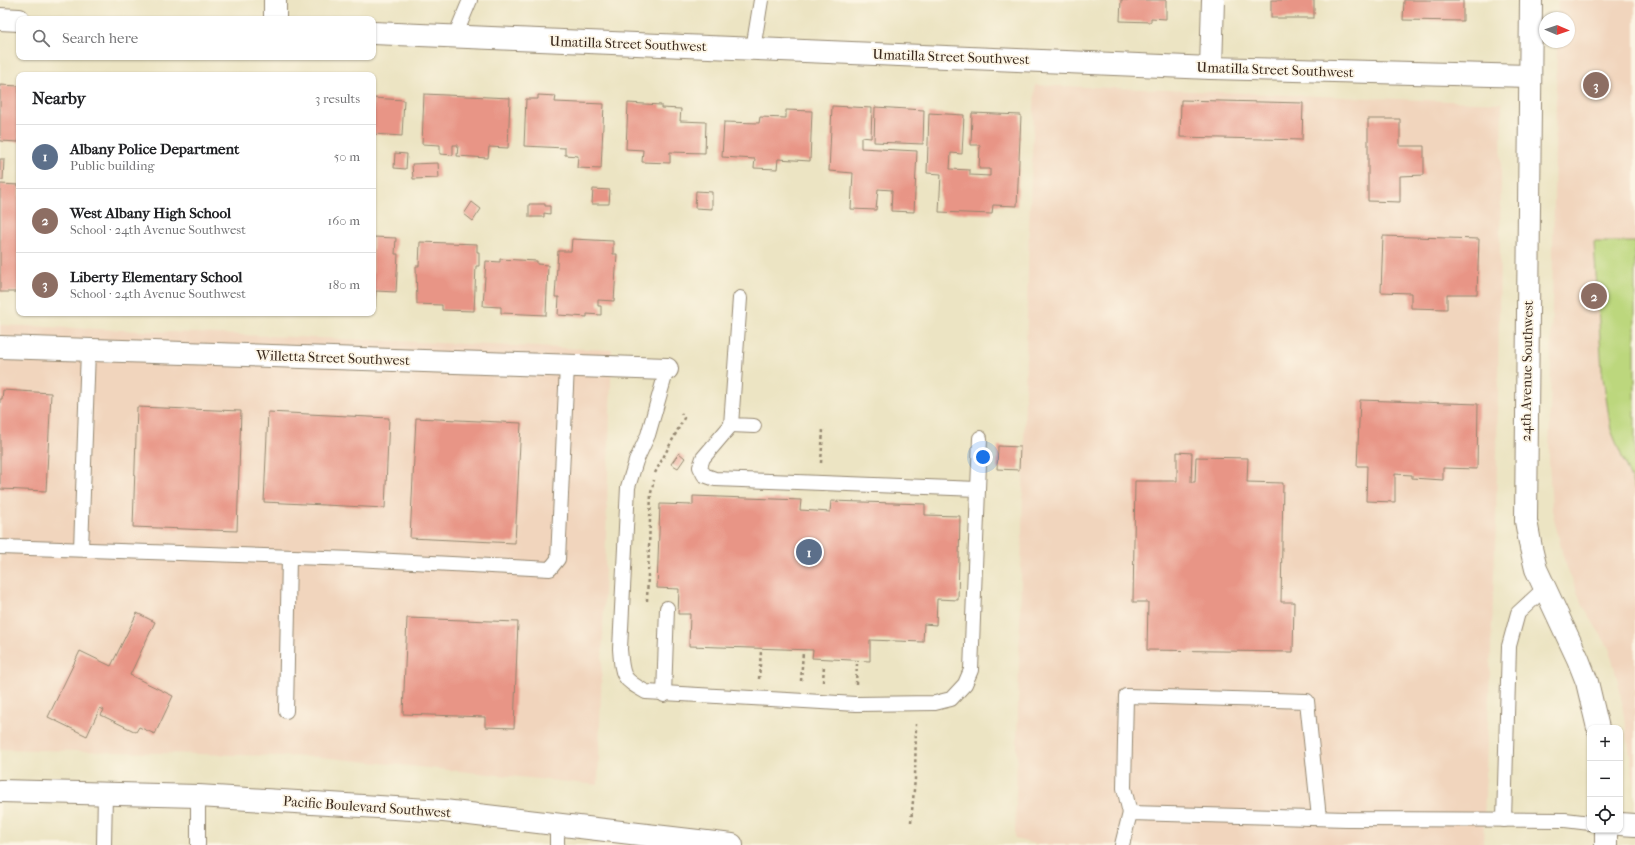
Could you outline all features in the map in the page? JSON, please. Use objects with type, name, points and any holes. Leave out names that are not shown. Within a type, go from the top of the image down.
[{"type":"street","points":[[275,0],[275,16]]},
{"type":"street","points":[[1211,68],[1213,0]]},
{"type":"street","name":"24th Avenue Southwest","points":[[1531,0],[1525,490],[1526,521],[1531,548],[1545,588],[1578,658],[1587,682],[1597,725]]},
{"type":"street","points":[[0,19],[16,20]]},
{"type":"street","name":"Umatilla Street Southwest","points":[[376,33],[1211,68],[1530,76]]},
{"type":"street","name":"Willetta Street Southwest","points":[[0,347],[667,369]]},
{"type":"street","name":"Pacific Boulevard Southwest","points":[[0,791],[198,796],[444,811],[557,835],[732,845]]},
{"type":"street","points":[[1623,824],[1635,824]]},
{"type":"street","points":[[1606,833],[1606,845]]},
{"type":"lane","points":[[455,36],[470,0]]},
{"type":"lane","points":[[753,49],[761,0]]},
{"type":"lane","points":[[740,298],[731,425],[703,458],[700,467],[704,475],[715,479],[978,489]]},
{"type":"lane","points":[[81,549],[88,350]]},
{"type":"lane","points":[[0,547],[289,557],[550,569],[558,559],[567,366]]},
{"type":"lane","points":[[667,369],[648,435],[636,461],[628,487],[620,649],[622,670],[629,683],[646,692],[664,695],[888,705],[935,703],[951,699],[966,684],[971,670],[980,438]]},
{"type":"lane","points":[[731,425],[754,426]]},
{"type":"lane","points":[[286,711],[289,557]]},
{"type":"lane","points":[[1504,820],[1509,646],[1518,613],[1545,588]]},
{"type":"lane","points":[[664,695],[667,608]]},
{"type":"lane","points":[[1122,845],[1130,813],[1124,788],[1126,696],[1307,701],[1320,818]]},
{"type":"lane","points":[[104,845],[106,794]]},
{"type":"lane","points":[[198,796],[198,845]]},
{"type":"lane","points":[[1130,813],[1320,818],[1565,820],[1587,823]]},
{"type":"path","points":[[647,604],[651,493],[654,475],[684,418],[681,413]]},
{"type":"path","points":[[820,469],[823,429]]},
{"type":"path","points":[[758,699],[760,651]]},
{"type":"path","points":[[800,702],[803,652]]},
{"type":"path","points":[[911,822],[915,778],[916,718]]},
{"type":"shaded area","points":[[1558,0],[1635,0],[1635,787],[1619,685],[1609,648],[1584,608],[1564,560],[1552,510],[1549,462],[1557,48],[1575,48],[1575,12],[1557,12]]},
{"type":"shaded area","points":[[1035,85],[1502,103],[1496,525],[1483,845],[1038,845],[1015,839],[1029,226]]},
{"type":"shaded area","points":[[0,325],[612,350],[598,785],[320,757],[0,749]]},
{"type":"green space","points":[[1594,242],[1635,242],[1635,489],[1611,430],[1602,371]]},
{"type":"building","points":[[1121,0],[1166,0],[1166,19],[1151,18],[1151,22],[1120,21]]},
{"type":"building","points":[[1271,0],[1314,0],[1314,18],[1271,18]]},
{"type":"building","points":[[1404,0],[1463,0],[1463,21],[1403,20]]},
{"type":"building","points":[[0,85],[16,86],[16,142],[0,141]]},
{"type":"building","points":[[424,94],[510,98],[508,148],[489,147],[488,158],[457,156],[458,145],[453,145],[453,155],[440,154],[440,145],[422,144]]},
{"type":"building","points":[[538,95],[556,96],[555,102],[604,104],[601,169],[577,168],[578,156],[565,155],[565,148],[524,146],[526,99],[538,99]]},
{"type":"building","points":[[376,98],[404,100],[402,136],[376,134]]},
{"type":"building","points":[[1181,100],[1303,103],[1302,140],[1180,137]]},
{"type":"building","points":[[628,103],[661,105],[661,108],[681,109],[680,121],[706,122],[705,153],[670,152],[670,163],[642,162],[643,150],[626,149]]},
{"type":"building","points":[[832,106],[872,108],[871,138],[861,137],[861,148],[917,151],[914,212],[891,211],[892,190],[878,189],[876,210],[851,209],[853,173],[829,171]]},
{"type":"building","points":[[875,107],[924,110],[923,144],[874,142]]},
{"type":"building","points":[[786,110],[812,111],[810,161],[778,159],[777,169],[754,168],[755,159],[722,157],[724,122],[759,123],[760,117],[786,118]]},
{"type":"building","points":[[929,113],[964,115],[962,154],[951,153],[950,169],[970,170],[970,175],[990,176],[990,169],[979,169],[980,145],[971,145],[972,113],[1021,115],[1017,206],[993,205],[992,214],[939,212],[941,174],[927,173]]},
{"type":"building","points":[[1368,119],[1400,119],[1400,146],[1424,146],[1424,175],[1400,176],[1400,202],[1368,201]]},
{"type":"building","points":[[395,153],[407,154],[406,169],[394,168]]},
{"type":"building","points":[[0,159],[4,159],[3,180],[0,180]]},
{"type":"building","points":[[438,163],[439,178],[413,179],[412,164]]},
{"type":"building","points":[[0,184],[16,185],[16,292],[0,292]]},
{"type":"building","points":[[593,189],[610,190],[609,204],[592,204]]},
{"type":"building","points":[[696,191],[712,192],[712,209],[695,208]]},
{"type":"building","points":[[472,202],[481,209],[473,221],[464,214]]},
{"type":"building","points":[[529,204],[545,204],[545,206],[550,206],[550,214],[544,213],[544,217],[529,217]]},
{"type":"building","points":[[1383,236],[1479,239],[1477,294],[1447,294],[1447,309],[1411,308],[1411,293],[1381,292]]},
{"type":"building","points":[[376,237],[396,238],[395,254],[398,254],[396,292],[376,291]]},
{"type":"building","points":[[572,239],[613,241],[613,254],[617,254],[614,301],[598,300],[598,306],[601,306],[601,315],[587,314],[587,317],[558,315],[559,297],[555,297],[558,251],[571,251]]},
{"type":"building","points":[[420,242],[477,244],[477,252],[479,252],[479,266],[476,266],[474,311],[442,310],[442,305],[417,304],[416,266],[419,266]]},
{"type":"building","points":[[500,259],[537,261],[537,264],[548,265],[546,315],[501,313],[501,307],[483,306],[486,261],[500,262]]},
{"type":"building","points":[[3,390],[51,393],[46,491],[0,489],[0,399],[2,399]]},
{"type":"building","points":[[1360,400],[1478,404],[1477,469],[1443,468],[1443,480],[1412,478],[1412,475],[1395,474],[1395,502],[1366,501],[1367,466],[1357,466]]},
{"type":"building","points":[[137,407],[241,411],[237,531],[133,527]]},
{"type":"building","points":[[268,412],[389,418],[385,508],[264,502]]},
{"type":"building","points":[[416,418],[521,423],[515,543],[410,538]]},
{"type":"building","points":[[998,446],[1020,447],[1019,470],[997,469]]},
{"type":"building","points":[[1177,452],[1192,453],[1191,482],[1195,482],[1196,457],[1248,458],[1247,482],[1283,483],[1281,602],[1294,602],[1293,652],[1147,650],[1148,602],[1133,602],[1135,481],[1177,481]]},
{"type":"building","points":[[679,453],[685,458],[678,468],[671,464]]},
{"type":"building","points":[[693,496],[801,500],[800,510],[830,512],[831,501],[925,504],[925,515],[960,516],[958,600],[937,599],[936,625],[924,624],[923,642],[870,640],[870,661],[812,658],[813,650],[689,646],[690,614],[678,614],[679,589],[657,588],[660,504],[693,505]]},
{"type":"building","points":[[137,613],[155,622],[130,675],[173,696],[155,734],[139,727],[136,732],[101,715],[104,710],[100,708],[87,736],[48,717],[80,651],[111,666]]},
{"type":"building","points":[[407,618],[518,622],[514,728],[485,727],[485,717],[403,714]]},
{"type":"place","name":"Liberty Elementary School","points":[[1596,85]]},
{"type":"place","name":"West Albany High School","points":[[1594,296]]},
{"type":"place","name":"Albany Police Department","points":[[809,552]]}]
